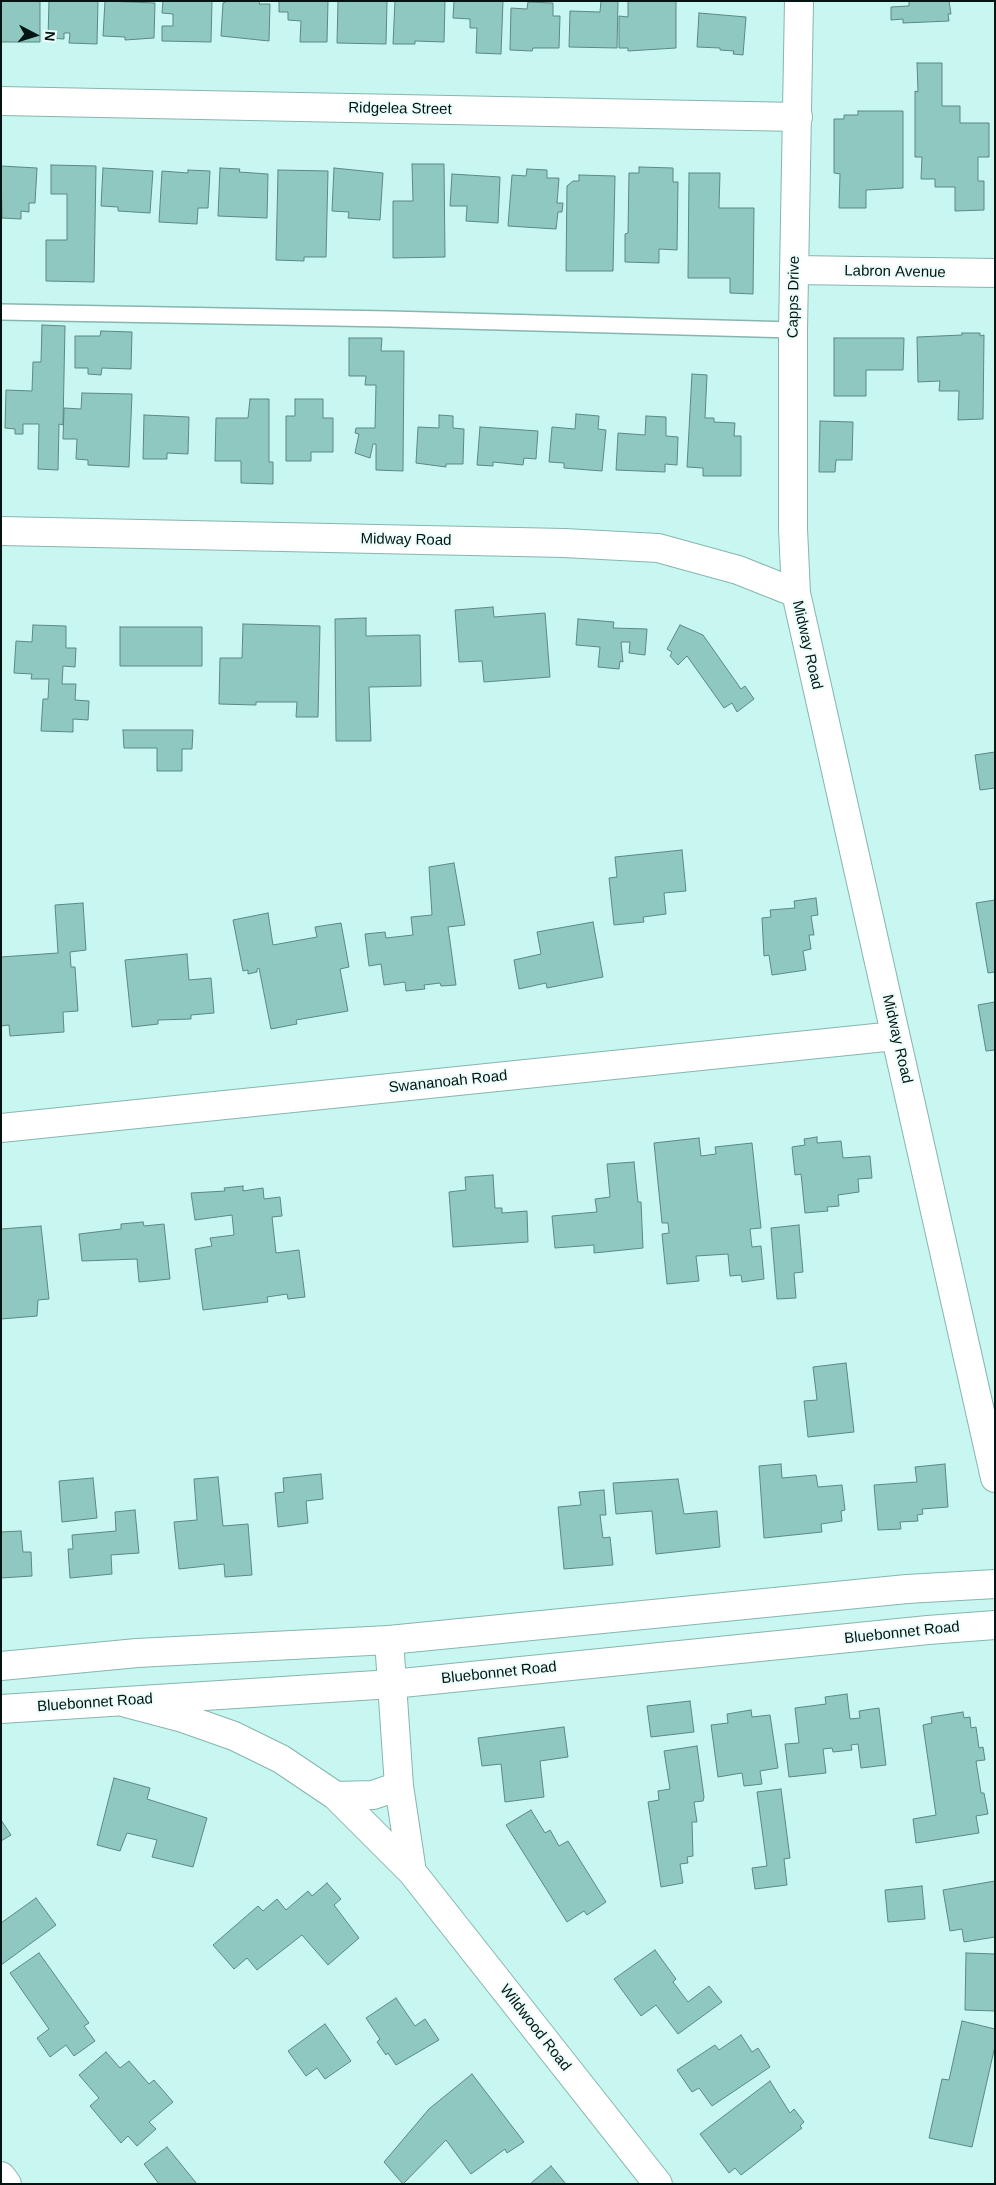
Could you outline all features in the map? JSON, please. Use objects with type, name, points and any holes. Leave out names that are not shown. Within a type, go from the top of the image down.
[{"type":"street","name":"Capps Drive","points":[[796,593],[793,529],[793,330],[799,1]]},
{"type":"street","name":"Ridgelea Street","points":[[1,101],[798,117]]},
{"type":"street","name":"Labron Avenue","points":[[795,270],[995,273]]},
{"type":"street","name":"Midway Road","points":[[1,532],[554,543],[658,548],[738,570],[796,593],[995,1478]]},
{"type":"street","name":"Swananoah Road","points":[[1,1128],[895,1036]]},
{"type":"street","points":[[1,1666],[137,1654],[389,1640],[907,1589],[995,1584]]},
{"type":"street","name":"Bluebonnet Road","points":[[1,1709],[392,1684],[995,1625]]},
{"type":"street","name":"Wildwood Road","points":[[389,1640],[399,1786],[412,1872]]},
{"type":"street","name":"Wildwood Road","points":[[117,1701],[183,1718],[234,1736],[282,1759],[336,1796],[412,1872],[658,2184]]},
{"type":"street","points":[[336,1796],[373,1795],[399,1786]]},
{"type":"street","points":[[1,2176],[7,2184]]},
{"type":"lane","points":[[1,312],[380,319],[793,330]]},
{"type":"building","points":[[1,1],[40,1],[40,42],[1,42]]},
{"type":"building","points":[[49,1],[98,1],[97,44],[69,43],[70,33],[64,33],[64,39],[48,38]]},
{"type":"building","points":[[105,1],[155,3],[154,38],[125,40],[125,37],[103,36]]},
{"type":"building","points":[[163,1],[212,1],[211,42],[162,41],[162,26],[173,26],[173,14],[162,13]]},
{"type":"building","points":[[228,1],[260,1],[259,4],[270,4],[269,41],[221,36],[223,3]]},
{"type":"building","points":[[279,1],[328,1],[327,42],[300,42],[301,21],[288,20],[288,12],[279,12]]},
{"type":"building","points":[[338,1],[387,1],[386,44],[337,43]]},
{"type":"building","points":[[395,1],[445,1],[444,42],[415,41],[415,44],[393,44]]},
{"type":"building","points":[[454,1],[503,1],[501,54],[476,53],[477,28],[470,28],[470,19],[453,18]]},
{"type":"building","points":[[601,1],[618,1],[617,48],[569,47],[570,11],[600,12]]},
{"type":"building","points":[[628,1],[676,1],[676,48],[628,51],[628,48],[619,48],[619,16],[628,17]]},
{"type":"building","points":[[909,1],[949,1],[951,14],[948,14],[949,21],[903,23],[903,19],[891,20],[891,7],[909,6]]},
{"type":"building","points":[[528,2],[553,3],[553,16],[560,16],[559,48],[533,48],[532,51],[510,50],[511,8],[527,9]]},
{"type":"building","points":[[699,13],[746,17],[743,55],[733,54],[734,51],[720,50],[720,48],[697,47]]},
{"type":"building","points":[[917,63],[942,63],[942,106],[960,106],[960,123],[989,123],[989,157],[978,157],[978,181],[984,181],[984,210],[955,211],[955,187],[935,187],[935,179],[921,179],[922,157],[915,157],[915,91],[918,92]]},
{"type":"building","points":[[858,111],[903,111],[903,188],[866,190],[866,208],[839,208],[840,174],[834,173],[834,119],[844,119],[844,115],[858,115]]},
{"type":"building","points":[[412,164],[444,164],[445,257],[393,258],[393,201],[413,201]]},
{"type":"building","points":[[51,165],[96,166],[94,282],[46,281],[46,240],[67,240],[67,194],[51,194]]},
{"type":"building","points":[[1,166],[37,168],[35,203],[29,203],[29,212],[21,211],[21,219],[2,218]]},
{"type":"building","points":[[639,167],[673,168],[673,182],[678,182],[677,250],[659,249],[659,263],[625,262],[625,234],[628,233],[629,173],[639,173]]},
{"type":"building","points":[[103,168],[153,171],[150,213],[118,211],[118,207],[101,206]]},
{"type":"building","points":[[220,168],[240,169],[239,172],[268,174],[267,218],[218,216]]},
{"type":"building","points":[[334,168],[383,173],[380,220],[348,218],[349,212],[332,211]]},
{"type":"building","points":[[527,169],[547,170],[547,178],[559,178],[557,203],[563,203],[562,212],[558,212],[556,229],[508,226],[512,175],[526,176]]},
{"type":"building","points":[[188,170],[210,171],[208,208],[198,208],[197,224],[159,222],[162,171],[188,173]]},
{"type":"building","points":[[278,170],[328,171],[326,257],[304,257],[304,261],[276,260]]},
{"type":"building","points":[[689,173],[720,173],[719,208],[754,208],[753,294],[730,293],[730,278],[688,278]]},
{"type":"building","points":[[452,174],[500,177],[498,223],[466,221],[467,206],[450,206]]},
{"type":"building","points":[[579,175],[615,176],[613,271],[566,271],[567,186],[573,181],[579,181]]},
{"type":"building","points":[[42,325],[65,326],[63,425],[59,424],[58,470],[38,469],[39,424],[23,424],[23,434],[15,434],[15,429],[5,428],[6,390],[32,391],[33,362],[41,362]]},
{"type":"building","points":[[101,331],[132,332],[131,369],[102,368],[101,375],[88,374],[88,368],[75,368],[75,336],[100,336]]},
{"type":"building","points":[[962,333],[980,333],[980,336],[984,335],[983,419],[958,420],[959,391],[939,391],[940,381],[918,382],[917,337],[962,335]]},
{"type":"building","points":[[349,338],[382,338],[381,351],[404,351],[403,471],[376,470],[376,444],[373,444],[370,458],[355,453],[359,434],[355,433],[356,428],[375,428],[376,385],[365,385],[366,376],[349,376]]},
{"type":"building","points":[[834,338],[904,338],[903,370],[866,370],[866,396],[834,396]]},
{"type":"building","points":[[692,374],[707,375],[705,418],[714,418],[714,422],[735,423],[734,436],[741,436],[741,476],[703,476],[703,468],[687,467]]},
{"type":"building","points":[[82,393],[132,394],[129,467],[88,465],[88,460],[76,459],[77,439],[63,439],[64,408],[81,409]]},
{"type":"building","points":[[250,399],[269,399],[269,462],[273,462],[273,484],[241,483],[241,461],[215,461],[216,418],[248,418]]},
{"type":"building","points":[[295,399],[323,399],[323,418],[333,418],[333,452],[311,452],[311,461],[286,461],[286,416],[295,416]]},
{"type":"building","points":[[576,414],[599,416],[598,429],[606,430],[602,471],[564,468],[564,463],[549,462],[552,427],[575,429]]},
{"type":"building","points":[[144,415],[189,417],[188,454],[167,453],[167,459],[143,459]]},
{"type":"building","points":[[439,415],[453,416],[453,428],[464,429],[463,464],[446,464],[446,467],[416,463],[418,427],[439,428]]},
{"type":"building","points":[[646,416],[666,417],[666,436],[678,437],[677,465],[665,464],[665,472],[616,470],[618,433],[645,435]]},
{"type":"building","points":[[820,421],[853,422],[852,460],[836,460],[835,472],[819,472]]},
{"type":"building","points":[[480,427],[538,431],[536,459],[524,458],[523,465],[493,462],[493,466],[477,465]]},
{"type":"building","points":[[493,607],[494,617],[545,613],[550,677],[484,682],[482,661],[459,662],[455,610]]},
{"type":"building","points":[[366,618],[366,636],[420,635],[421,686],[369,687],[371,741],[336,741],[335,619]]},
{"type":"building","points":[[578,619],[614,622],[613,628],[647,629],[645,655],[629,653],[630,642],[621,642],[623,662],[620,661],[619,669],[598,667],[600,647],[576,645]]},
{"type":"building","points":[[243,624],[320,626],[318,717],[296,717],[297,702],[256,702],[256,705],[219,704],[220,658],[242,658]]},
{"type":"building","points":[[33,625],[66,626],[66,648],[76,648],[75,667],[63,666],[62,684],[76,684],[75,700],[89,701],[88,720],[73,719],[73,732],[41,731],[43,699],[48,699],[49,679],[31,679],[32,674],[14,673],[16,641],[32,642]]},
{"type":"building","points":[[680,625],[703,635],[741,689],[745,686],[754,699],[737,712],[732,703],[724,708],[687,656],[678,665],[670,656],[672,652],[667,649]]},
{"type":"building","points":[[120,627],[202,627],[202,666],[120,666]]},
{"type":"building","points":[[123,730],[193,730],[192,749],[182,749],[182,771],[157,771],[157,748],[124,748]]},
{"type":"building","points":[[995,752],[995,788],[980,790],[975,755]]},
{"type":"building","points":[[682,850],[686,891],[664,893],[666,914],[643,917],[644,922],[614,925],[609,878],[617,877],[615,857]]},
{"type":"building","points":[[454,863],[465,925],[448,927],[456,985],[441,986],[440,983],[424,985],[425,989],[406,991],[405,982],[384,985],[381,964],[369,966],[365,934],[385,932],[386,938],[413,935],[411,917],[432,915],[429,867]]},
{"type":"building","points":[[816,898],[818,915],[811,916],[814,935],[809,935],[811,949],[803,951],[806,970],[772,975],[769,955],[764,956],[762,918],[771,917],[770,910],[795,908],[794,901]]},
{"type":"building","points":[[995,900],[995,972],[988,973],[976,903]]},
{"type":"building","points":[[83,903],[86,950],[70,952],[71,967],[75,967],[78,1011],[63,1012],[64,1032],[10,1036],[9,1025],[1,1026],[1,957],[58,953],[55,905]]},
{"type":"building","points":[[268,913],[273,945],[317,937],[315,927],[341,923],[349,967],[340,969],[348,1011],[296,1020],[297,1024],[271,1029],[259,968],[257,972],[248,974],[248,970],[243,971],[233,920]]},
{"type":"building","points":[[593,922],[603,977],[547,988],[546,983],[519,989],[514,960],[541,954],[537,932]]},
{"type":"building","points":[[187,954],[189,980],[211,978],[214,1013],[191,1015],[191,1019],[158,1020],[158,1024],[132,1027],[125,960]]},
{"type":"building","points":[[995,1002],[995,1050],[986,1051],[978,1005]]},
{"type":"building","points":[[817,1137],[817,1143],[841,1141],[843,1158],[870,1156],[872,1178],[858,1179],[859,1192],[838,1195],[839,1206],[827,1207],[828,1211],[805,1213],[801,1174],[795,1175],[792,1147],[805,1145],[804,1139]]},
{"type":"building","points":[[699,1138],[701,1156],[716,1154],[715,1147],[752,1143],[761,1228],[750,1229],[752,1247],[761,1246],[764,1279],[742,1282],[741,1275],[730,1276],[728,1254],[696,1256],[699,1281],[667,1284],[662,1234],[669,1233],[668,1223],[662,1223],[654,1143]]},
{"type":"building","points":[[634,1162],[638,1202],[641,1202],[643,1248],[594,1253],[594,1245],[555,1248],[552,1216],[597,1212],[595,1199],[610,1197],[607,1164]]},
{"type":"building","points":[[493,1175],[495,1208],[502,1208],[502,1213],[527,1211],[528,1242],[453,1247],[449,1192],[466,1190],[465,1177]]},
{"type":"building","points":[[243,1186],[243,1191],[263,1188],[264,1199],[280,1197],[282,1216],[272,1217],[276,1253],[299,1250],[305,1297],[288,1299],[287,1294],[267,1297],[268,1302],[203,1310],[195,1249],[212,1246],[210,1238],[234,1235],[232,1215],[195,1220],[191,1193],[225,1191],[224,1188]]},
{"type":"building","points":[[143,1222],[144,1226],[164,1224],[170,1279],[139,1282],[137,1259],[82,1261],[79,1234],[121,1229],[121,1224]]},
{"type":"building","points":[[799,1225],[803,1272],[794,1273],[796,1298],[777,1299],[771,1228]]},
{"type":"building","points":[[41,1226],[49,1299],[38,1300],[37,1316],[1,1319],[1,1229]]},
{"type":"building","points":[[846,1363],[854,1432],[808,1437],[804,1401],[817,1400],[813,1367]]},
{"type":"building","points":[[781,1464],[782,1478],[816,1475],[818,1487],[842,1485],[845,1510],[841,1511],[842,1521],[821,1524],[822,1532],[764,1538],[759,1466]]},
{"type":"building","points":[[945,1464],[948,1507],[922,1509],[923,1514],[917,1515],[918,1521],[900,1522],[901,1529],[878,1530],[874,1485],[917,1482],[915,1467]]},
{"type":"building","points":[[321,1474],[323,1499],[306,1501],[308,1523],[278,1527],[275,1493],[284,1492],[283,1478]]},
{"type":"building","points":[[218,1477],[223,1526],[248,1524],[252,1575],[225,1577],[224,1564],[179,1569],[174,1522],[197,1520],[194,1479]]},
{"type":"building","points":[[93,1478],[97,1518],[62,1522],[59,1481]]},
{"type":"building","points":[[678,1479],[684,1514],[717,1511],[720,1547],[656,1554],[652,1511],[616,1514],[613,1483]]},
{"type":"building","points":[[604,1490],[606,1515],[600,1515],[603,1538],[610,1537],[613,1565],[564,1569],[558,1507],[581,1505],[579,1492]]},
{"type":"building","points":[[135,1510],[139,1553],[111,1555],[112,1574],[70,1578],[68,1549],[73,1549],[72,1535],[116,1531],[115,1512]]},
{"type":"building","points":[[21,1531],[23,1552],[31,1552],[32,1576],[1,1578],[1,1532]]},
{"type":"building","points":[[847,1694],[850,1719],[860,1718],[859,1711],[879,1708],[886,1765],[861,1768],[858,1744],[851,1745],[852,1750],[833,1752],[832,1748],[823,1749],[826,1773],[789,1777],[785,1744],[799,1743],[795,1708],[826,1704],[825,1697]]},
{"type":"building","points":[[690,1701],[694,1732],[651,1737],[647,1706]]},
{"type":"building","points":[[751,1710],[752,1717],[770,1715],[778,1768],[760,1771],[762,1784],[744,1786],[742,1773],[718,1777],[711,1725],[728,1723],[727,1714]]},
{"type":"building","points":[[963,1712],[964,1718],[970,1717],[971,1728],[976,1727],[979,1748],[983,1747],[985,1760],[976,1761],[981,1793],[984,1793],[988,1814],[976,1816],[979,1833],[916,1843],[913,1819],[936,1815],[923,1725],[932,1723],[931,1717]]},
{"type":"building","points":[[564,1727],[568,1757],[540,1761],[544,1797],[505,1802],[501,1764],[482,1766],[478,1738]]},
{"type":"building","points":[[697,1746],[704,1797],[703,1801],[694,1802],[697,1822],[692,1822],[693,1856],[687,1857],[688,1863],[680,1864],[683,1883],[661,1887],[648,1802],[659,1800],[658,1791],[670,1789],[664,1751]]},
{"type":"building","points":[[114,1778],[150,1788],[147,1799],[207,1818],[193,1867],[152,1857],[157,1840],[127,1833],[120,1851],[97,1845]]},
{"type":"building","points":[[781,1789],[790,1858],[784,1859],[787,1885],[755,1889],[752,1868],[767,1866],[757,1792]]},
{"type":"building","points":[[531,1810],[545,1833],[550,1830],[559,1846],[568,1841],[606,1902],[587,1915],[584,1911],[567,1922],[506,1825]]},
{"type":"building","points":[[1,1820],[11,1835],[1,1841]]},
{"type":"building","points":[[995,1881],[995,1937],[964,1942],[962,1929],[950,1931],[943,1890]]},
{"type":"building","points":[[327,1883],[341,1899],[334,1905],[359,1938],[328,1965],[302,1935],[257,1970],[247,1958],[234,1969],[213,1945],[258,1906],[263,1911],[277,1899],[286,1910],[308,1891],[312,1896]]},
{"type":"building","points":[[922,1886],[925,1919],[888,1922],[885,1890]]},
{"type":"building","points":[[36,1898],[56,1925],[1,1965],[1,1923]]},
{"type":"building","points":[[655,1950],[676,1979],[673,1982],[688,2002],[709,1986],[722,2002],[678,2034],[656,2005],[641,2016],[614,1979]]},
{"type":"building","points":[[39,1953],[89,2023],[84,2026],[95,2041],[74,2056],[66,2045],[50,2057],[37,2038],[49,2029],[10,1973]]},
{"type":"building","points":[[966,1953],[995,1954],[995,2011],[965,2010]]},
{"type":"building","points":[[396,1998],[415,2026],[425,2019],[439,2040],[396,2065],[377,2042],[380,2039],[366,2018]]},
{"type":"building","points":[[962,2021],[995,2029],[995,2046],[972,2147],[929,2138],[942,2079],[949,2080]]},
{"type":"building","points":[[325,2024],[351,2061],[325,2079],[317,2068],[306,2076],[288,2051]]},
{"type":"building","points":[[741,2035],[752,2052],[758,2048],[770,2067],[712,2106],[699,2088],[692,2092],[677,2070],[715,2045],[719,2050]]},
{"type":"building","points":[[106,2052],[120,2068],[129,2061],[149,2084],[154,2080],[173,2102],[149,2122],[156,2129],[137,2146],[128,2136],[121,2143],[90,2106],[99,2098],[79,2075]]},
{"type":"building","points":[[472,2074],[524,2142],[507,2153],[505,2149],[471,2174],[446,2140],[403,2184],[384,2162],[429,2109]]},
{"type":"building","points":[[770,2081],[790,2113],[794,2109],[804,2122],[800,2126],[802,2128],[741,2175],[735,2168],[729,2173],[700,2134]]},
{"type":"building","points":[[167,2147],[197,2184],[159,2184],[144,2164]]},
{"type":"building","points":[[551,2166],[566,2184],[530,2184]]}]
